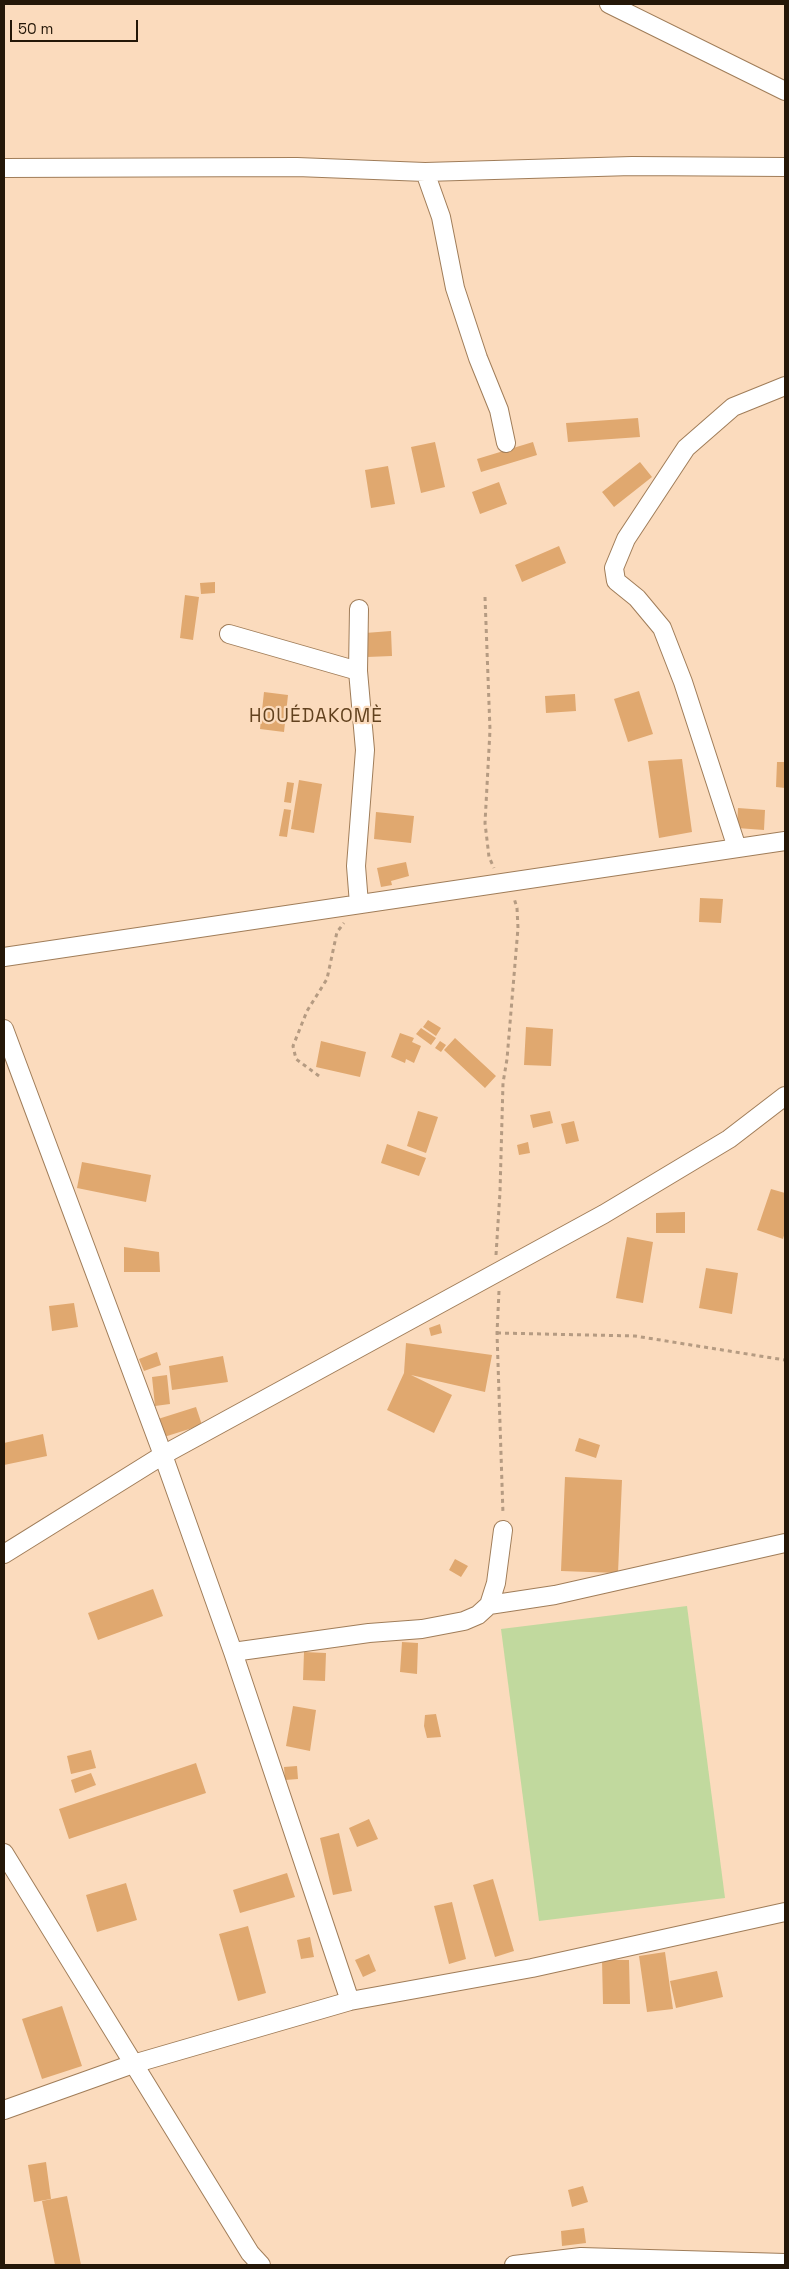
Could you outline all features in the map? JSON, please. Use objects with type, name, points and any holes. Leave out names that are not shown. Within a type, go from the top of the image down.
[{"type":"street","points":[[609,4],[785,91]]},
{"type":"street","points":[[4,168],[297,168],[425,172],[632,166],[785,167]]},
{"type":"street","points":[[425,172],[441,217],[455,288],[478,358],[498,410],[506,443]]},
{"type":"street","points":[[737,848],[683,682],[662,628],[637,598],[616,581],[614,568],[626,539],[686,448],[732,407],[785,386]]},
{"type":"street","points":[[359,610],[358,671],[365,750],[356,866],[359,904]]},
{"type":"street","points":[[229,634],[358,671]]},
{"type":"street","points":[[4,957],[785,841]]},
{"type":"street","points":[[4,1029],[163,1455],[234,1652],[350,2001]]},
{"type":"street","points":[[4,1554],[163,1455],[604,1214],[729,1139],[785,1096]]},
{"type":"street","points":[[234,1652],[369,1633],[430,1627],[464,1621],[478,1616],[490,1605],[496,1583],[503,1530]]},
{"type":"street","points":[[490,1605],[555,1595],[785,1543]]},
{"type":"street","points":[[4,1853],[255,2261]]},
{"type":"street","points":[[4,2110],[133,2064],[350,2001],[532,1968],[785,1912]]},
{"type":"street","points":[[514,2265],[580,2257],[785,2263]]},
{"type":"path","points":[[485,597],[490,730],[485,823],[489,857],[494,870],[512,892],[517,908],[518,928],[500,1126],[500,1192],[495,1244],[500,1308],[498,1333],[503,1530]]},
{"type":"path","points":[[319,1076],[296,1059],[293,1046],[307,1011],[327,979],[337,932],[359,904]]},
{"type":"path","points":[[498,1333],[634,1336],[785,1360]]},
{"type":"green space","points":[[687,1606],[725,1898],[539,1921],[501,1629]]},
{"type":"building","points":[[638,418],[640,437],[568,442],[566,423]]},
{"type":"building","points":[[435,442],[445,487],[421,493],[411,447]]},
{"type":"building","points":[[533,442],[537,455],[481,472],[477,459]]},
{"type":"building","points":[[640,462],[652,477],[614,507],[602,492]]},
{"type":"building","points":[[388,466],[395,504],[371,508],[365,470]]},
{"type":"building","points":[[499,482],[507,504],[480,514],[472,492]]},
{"type":"building","points":[[559,546],[566,563],[522,582],[515,565]]},
{"type":"building","points":[[215,582],[215,593],[201,594],[200,583]]},
{"type":"building","points":[[185,595],[199,597],[193,640],[180,638]]},
{"type":"building","points":[[391,631],[392,656],[367,657],[365,633]]},
{"type":"building","points":[[639,691],[653,734],[628,742],[614,699]]},
{"type":"building","points":[[264,692],[288,695],[284,732],[260,729]]},
{"type":"building","points":[[575,694],[576,711],[546,713],[545,696]]},
{"type":"building","points":[[682,759],[692,832],[659,838],[648,761]]},
{"type":"building","points":[[777,762],[785,762],[785,788],[776,787]]},
{"type":"building","points":[[299,780],[322,784],[314,833],[291,829]]},
{"type":"building","points":[[287,782],[294,783],[291,803],[284,802]]},
{"type":"building","points":[[738,808],[765,810],[764,830],[737,828]]},
{"type":"building","points":[[284,809],[291,810],[287,837],[279,836]]},
{"type":"building","points":[[376,812],[414,816],[411,843],[374,839]]},
{"type":"building","points":[[406,862],[409,876],[391,881],[392,885],[381,887],[377,868]]},
{"type":"building","points":[[700,898],[723,899],[721,923],[699,922]]},
{"type":"building","points":[[428,1020],[441,1028],[436,1036],[423,1027]]},
{"type":"building","points":[[526,1027],[553,1029],[551,1066],[524,1065]]},
{"type":"building","points":[[421,1028],[436,1038],[431,1045],[416,1034]]},
{"type":"building","points":[[400,1033],[414,1038],[412,1042],[421,1046],[414,1063],[406,1059],[405,1063],[391,1057]]},
{"type":"building","points":[[455,1038],[496,1076],[485,1088],[444,1050]]},
{"type":"building","points":[[321,1041],[366,1052],[360,1077],[316,1067]]},
{"type":"building","points":[[440,1041],[446,1045],[441,1052],[435,1048]]},
{"type":"building","points":[[418,1111],[438,1117],[426,1153],[407,1146]]},
{"type":"building","points":[[550,1111],[553,1123],[533,1128],[530,1115]]},
{"type":"building","points":[[574,1121],[579,1141],[566,1144],[561,1124]]},
{"type":"building","points":[[528,1142],[530,1153],[519,1155],[517,1145]]},
{"type":"building","points":[[387,1144],[426,1158],[419,1176],[381,1163]]},
{"type":"building","points":[[82,1162],[151,1175],[146,1202],[77,1188]]},
{"type":"building","points":[[771,1189],[785,1193],[785,1232],[783,1239],[757,1230]]},
{"type":"building","points":[[685,1212],[685,1233],[656,1233],[656,1213]]},
{"type":"building","points":[[627,1237],[653,1242],[643,1303],[616,1298]]},
{"type":"building","points":[[124,1247],[159,1252],[160,1272],[124,1272]]},
{"type":"building","points":[[706,1268],[738,1273],[732,1314],[699,1308]]},
{"type":"building","points":[[74,1303],[78,1327],[52,1331],[49,1306]]},
{"type":"building","points":[[440,1324],[442,1333],[431,1336],[429,1328]]},
{"type":"building","points":[[406,1343],[492,1355],[485,1392],[411,1375],[452,1395],[434,1433],[387,1410],[404,1373]]},
{"type":"building","points":[[157,1352],[161,1365],[144,1371],[139,1359]]},
{"type":"building","points":[[223,1356],[228,1382],[172,1390],[169,1366]]},
{"type":"building","points":[[167,1375],[170,1404],[155,1406],[152,1377]]},
{"type":"building","points":[[196,1407],[202,1425],[164,1437],[158,1419]]},
{"type":"building","points":[[43,1434],[47,1456],[4,1465],[4,1443]]},
{"type":"building","points":[[579,1438],[600,1445],[596,1458],[575,1451]]},
{"type":"building","points":[[565,1477],[622,1480],[618,1573],[561,1571]]},
{"type":"building","points":[[455,1559],[468,1566],[461,1577],[449,1570]]},
{"type":"building","points":[[153,1589],[163,1616],[98,1640],[88,1613]]},
{"type":"building","points":[[402,1642],[418,1643],[417,1674],[400,1672]]},
{"type":"building","points":[[304,1652],[326,1653],[325,1681],[303,1680]]},
{"type":"building","points":[[293,1706],[316,1710],[310,1751],[286,1746]]},
{"type":"building","points":[[436,1714],[441,1737],[427,1738],[424,1726],[425,1715]]},
{"type":"building","points":[[91,1750],[96,1768],[71,1774],[67,1756]]},
{"type":"building","points":[[196,1763],[206,1793],[69,1839],[59,1809]]},
{"type":"building","points":[[297,1766],[298,1779],[285,1780],[284,1767]]},
{"type":"building","points":[[91,1773],[96,1785],[75,1793],[71,1780]]},
{"type":"building","points":[[369,1819],[378,1839],[357,1847],[349,1828]]},
{"type":"building","points":[[339,1833],[352,1891],[333,1895],[320,1838]]},
{"type":"building","points":[[287,1873],[295,1897],[240,1913],[233,1890]]},
{"type":"building","points":[[493,1879],[514,1951],[495,1957],[473,1885]]},
{"type":"building","points":[[126,1883],[137,1920],[97,1932],[86,1895]]},
{"type":"building","points":[[452,1902],[466,1959],[449,1964],[434,1906]]},
{"type":"building","points":[[248,1926],[266,1993],[238,2001],[219,1934]]},
{"type":"building","points":[[310,1937],[314,1957],[301,1959],[297,1940]]},
{"type":"building","points":[[665,1952],[673,2009],[647,2012],[639,1956]]},
{"type":"building","points":[[369,1954],[376,1971],[363,1977],[355,1960]]},
{"type":"building","points":[[602,1960],[629,1960],[630,2004],[603,2004]]},
{"type":"building","points":[[717,1971],[723,1997],[676,2008],[670,1981]]},
{"type":"building","points":[[62,2006],[82,2066],[42,2079],[22,2019]]},
{"type":"building","points":[[46,2162],[51,2199],[34,2202],[28,2165]]},
{"type":"building","points":[[583,2186],[588,2202],[572,2207],[568,2190]]},
{"type":"building","points":[[67,2196],[81,2265],[55,2265],[42,2201]]},
{"type":"building","points":[[584,2228],[586,2243],[562,2246],[561,2231]]},
{"type":"district","name":"HOUÉDAKOMÈ","points":[[316,717]]}]
